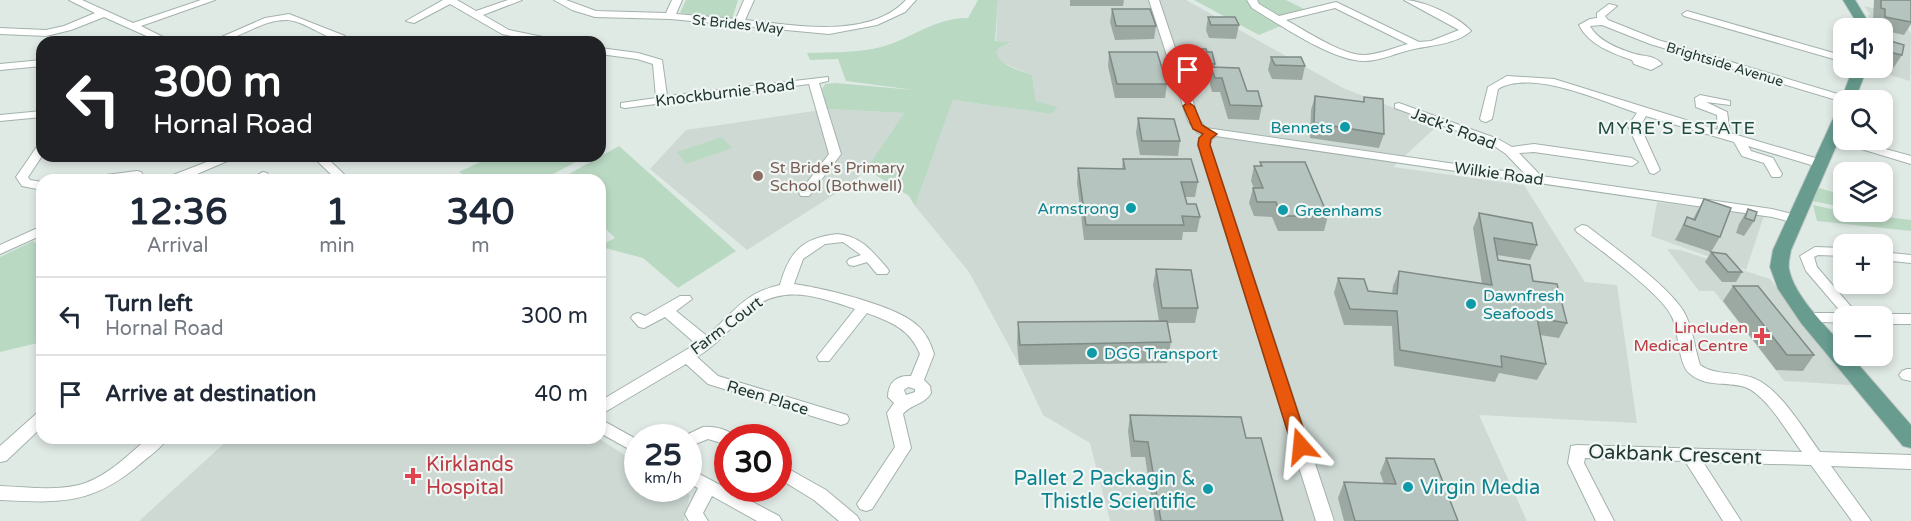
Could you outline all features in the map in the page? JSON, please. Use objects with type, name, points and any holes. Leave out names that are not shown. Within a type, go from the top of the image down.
[{"type":"main road","points":[[1849,0],[1860,18]]},
{"type":"main road","points":[[1832,137],[1818,164],[1782,250],[1779,267],[1785,285],[1808,318],[1911,440]]},
{"type":"street","points":[[78,2],[94,0]]},
{"type":"street","points":[[130,26],[201,0]]},
{"type":"street","points":[[130,26],[210,0]]},
{"type":"street","points":[[411,21],[450,0],[506,32],[525,36]]},
{"type":"street","points":[[475,14],[516,0]]},
{"type":"street","name":"St Brides Way","points":[[559,0],[595,14],[670,16],[829,32],[874,23],[902,10],[911,0]]},
{"type":"street","points":[[670,16],[677,0]]},
{"type":"street","points":[[739,23],[749,0]]},
{"type":"street","points":[[1154,0],[1194,121],[1207,133],[1204,145],[1325,521]]},
{"type":"street","points":[[1252,0],[1255,6],[1331,48],[1357,58],[1417,45],[1433,44],[1466,32],[1460,25],[1409,0]]},
{"type":"street","points":[[78,2],[154,35]]},
{"type":"street","points":[[1279,19],[1336,6],[1417,45]]},
{"type":"street","points":[[1604,22],[1600,15],[1612,6]]},
{"type":"street","points":[[0,31],[46,33],[67,28],[102,14]]},
{"type":"street","points":[[1687,14],[1833,56]]},
{"type":"street","points":[[229,36],[268,20],[289,17],[336,36]]},
{"type":"street","points":[[1604,22],[1593,21],[1584,24],[1586,32],[1599,41],[1637,58]]},
{"type":"street","name":"Brightside Avenue","points":[[1604,22],[1654,42],[1833,96]]},
{"type":"street","points":[[606,52],[638,56],[658,62],[662,100]]},
{"type":"street","points":[[0,67],[36,64]]},
{"type":"street","points":[[1486,119],[1493,87],[1507,79],[1550,81],[1643,112],[1738,138],[1818,164]]},
{"type":"street","name":"Knockburnie Road","points":[[625,105],[819,80],[835,154],[805,193]]},
{"type":"street","points":[[1724,135],[1723,114],[1700,105],[1700,98],[1726,103]]},
{"type":"street","name":"Jack's Road","points":[[1399,106],[1494,141],[1510,151]]},
{"type":"street","points":[[1643,112],[1634,126],[1654,170]]},
{"type":"street","points":[[0,118],[36,115]]},
{"type":"street","name":"Wilkie Road","points":[[1207,133],[1276,137],[1772,213],[1795,219]]},
{"type":"street","points":[[1832,137],[1911,160]]},
{"type":"street","points":[[1738,138],[1746,153],[1769,161],[1776,174]]},
{"type":"street","points":[[1510,151],[1534,148],[1632,162]]},
{"type":"street","points":[[1510,151],[1536,178]]},
{"type":"street","points":[[36,156],[22,177],[26,183],[36,185]]},
{"type":"street","points":[[187,174],[218,162]]},
{"type":"street","points":[[324,162],[338,174]]},
{"type":"street","points":[[1582,228],[1632,268],[1668,301],[1678,315],[1693,368],[1706,377],[1749,382],[1767,393],[1862,521]]},
{"type":"street","points":[[0,250],[36,233]]},
{"type":"street","points":[[786,289],[794,261],[803,251],[836,237],[850,239],[882,271]]},
{"type":"street","points":[[1833,252],[1815,251],[1807,256],[1811,268],[1833,294]]},
{"type":"street","points":[[854,262],[870,257]]},
{"type":"street","points":[[1893,258],[1911,260]]},
{"type":"street","name":"Farm Court","points":[[606,405],[706,344],[728,325],[742,308],[758,297],[786,289],[803,290],[864,307],[909,324],[922,339],[927,354],[916,382],[923,390],[921,397],[913,401],[904,401],[895,413],[903,448],[866,504]]},
{"type":"street","points":[[1833,294],[1843,306]]},
{"type":"street","points":[[638,318],[644,323],[685,299]]},
{"type":"street","points":[[828,348],[864,307]]},
{"type":"street","points":[[666,310],[706,344]]},
{"type":"street","points":[[1808,318],[1833,318]]},
{"type":"street","points":[[1893,318],[1911,319]]},
{"type":"street","name":"Reen Place","points":[[686,356],[713,380],[820,420],[841,419]]},
{"type":"street","points":[[0,456],[36,423]]},
{"type":"street","points":[[606,429],[624,440]]},
{"type":"street","points":[[0,493],[67,495],[88,489],[121,471],[152,444]]},
{"type":"street","name":"Oakbank Crescent","points":[[1605,521],[1576,463],[1577,451],[1911,462]]},
{"type":"street","points":[[1690,455],[1732,521]]},
{"type":"street","points":[[792,478],[820,495],[851,521]]},
{"type":"street","points":[[702,482],[773,521]]},
{"type":"street","points":[[699,521],[694,514],[696,505],[710,486]]},
{"type":"shaded area","points":[[998,0],[1186,0],[1343,88],[1438,125],[1393,167],[1524,185],[1585,282],[1617,285],[1637,423],[1479,415],[1527,521],[1110,521],[1090,443],[1043,415],[1022,370],[969,272],[915,206],[953,100],[1051,114],[1057,107],[1036,101],[1032,75],[998,59],[996,53],[999,48],[1011,43],[996,42]]},
{"type":"shaded area","points":[[1864,6],[1911,17],[1908,28],[1911,34],[1910,81],[1893,76],[1893,18],[1869,18],[1870,14]]},
{"type":"shaded area","name":"St Bride's Primary School (Bothwell)","points":[[827,109],[904,113],[866,169],[854,182],[747,250],[650,169],[686,130]]},
{"type":"shaded area","points":[[1657,202],[1764,216],[1746,270],[1651,236]]},
{"type":"shaded area","points":[[1667,249],[1680,250],[1770,279],[1833,357],[1833,366],[1840,366],[1855,384],[1784,381],[1714,291],[1699,291]]},
{"type":"shaded area","name":"Kirklands Hospital","points":[[606,443],[624,455],[624,502],[688,502],[684,521],[139,521],[223,444]]},
{"type":"green space","points":[[686,0],[738,0],[732,19],[680,13]]},
{"type":"green space","points":[[978,0],[998,0],[995,41],[1012,42],[999,48],[996,53],[999,58],[1011,67],[1032,75],[1036,101],[1058,107],[1051,114],[953,100],[915,206],[909,196],[866,169],[904,113],[827,109],[822,89],[825,84],[836,83],[914,90],[846,81],[838,59],[810,60],[807,53],[854,51],[881,47],[945,21],[968,18]]},
{"type":"green space","points":[[1194,0],[1286,0],[1304,9],[1274,20],[1283,25],[1259,35]]},
{"type":"green space","points":[[722,137],[732,148],[686,164],[677,152]]},
{"type":"green space","points":[[619,146],[736,251],[678,288],[643,258],[606,248],[606,243],[615,238],[606,229],[606,174],[569,174],[590,162],[606,162],[606,153]]},
{"type":"green space","points":[[480,162],[576,162],[553,174],[462,174],[459,172]]},
{"type":"green space","points":[[1819,188],[1833,192],[1833,205],[1812,201]]},
{"type":"green space","points":[[1813,205],[1833,209],[1833,222],[1893,222],[1893,218],[1911,220],[1911,231],[1817,221]]},
{"type":"green space","points":[[33,241],[36,243],[36,343],[0,352],[0,257]]},
{"type":"building","points":[[1881,0],[1911,0],[1911,22],[1885,17],[1885,9],[1881,8]]},
{"type":"building","points":[[1112,9],[1150,9],[1156,26],[1116,26]]},
{"type":"building","points":[[1208,17],[1235,17],[1239,25],[1211,25]]},
{"type":"building","points":[[1893,42],[1904,45],[1902,55],[1893,53]]},
{"type":"building","points":[[1192,49],[1206,49],[1207,52],[1212,52],[1215,64],[1196,63]]},
{"type":"building","points":[[1109,52],[1157,52],[1167,84],[1117,84]]},
{"type":"building","points":[[1271,57],[1301,57],[1305,66],[1275,65]]},
{"type":"building","points":[[1211,67],[1239,68],[1247,91],[1258,91],[1262,106],[1230,105],[1222,78],[1215,78]]},
{"type":"building","points":[[1315,96],[1364,102],[1364,97],[1383,99],[1384,134],[1314,123]]},
{"type":"building","points":[[1138,118],[1174,119],[1180,141],[1142,141]]},
{"type":"building","name":"Armstrong","points":[[1123,159],[1191,159],[1198,182],[1181,182],[1187,204],[1196,204],[1200,217],[1182,216],[1184,225],[1086,225],[1078,168],[1125,169]]},
{"type":"building","points":[[1260,162],[1305,162],[1328,216],[1281,216],[1276,202],[1257,202],[1253,188],[1263,188],[1254,166],[1262,166]]},
{"type":"building","points":[[1704,199],[1731,208],[1720,237],[1684,225],[1687,217],[1695,220]]},
{"type":"building","points":[[1748,209],[1757,212],[1754,221],[1745,218]]},
{"type":"building","name":"Dawnfresh Seafoods","points":[[1479,213],[1532,223],[1537,245],[1494,238],[1498,260],[1530,265],[1533,281],[1557,284],[1567,323],[1537,318],[1546,364],[1501,356],[1502,367],[1400,350],[1397,311],[1350,309],[1338,278],[1364,279],[1368,291],[1397,294],[1399,271],[1492,285]]},
{"type":"building","points":[[1711,252],[1726,254],[1742,272],[1728,272]]},
{"type":"building","points":[[1156,269],[1191,270],[1198,308],[1162,308]]},
{"type":"building","points":[[1733,286],[1758,286],[1814,355],[1787,355]]},
{"type":"building","points":[[1167,321],[1171,342],[1020,345],[1018,322]]},
{"type":"building","name":"Pallet 2 Packagin & Thistle Scientific","points":[[1130,415],[1241,417],[1246,438],[1261,438],[1283,521],[1161,521],[1148,442],[1134,441]]},
{"type":"building","points":[[1386,458],[1434,459],[1458,521],[1355,521],[1344,482],[1396,484]]},
{"type":"place","name":"Bennets","points":[[1345,127]]},
{"type":"place","name":"St Bride's Primary School (Bothwell)","points":[[758,176]]},
{"type":"place","name":"Armstrong","points":[[1131,208]]},
{"type":"place","name":"Greenhams","points":[[1283,210]]},
{"type":"place","name":"Dawnfresh Seafoods","points":[[1471,304]]},
{"type":"place","name":"Lincluden Medical Centre","points":[[1762,336]]},
{"type":"place","name":"DGG Transport","points":[[1092,353]]},
{"type":"place","name":"Kirklands Hospital","points":[[413,476]]},
{"type":"place","name":"Virgin Media","points":[[1408,487]]},
{"type":"place","name":"Pallet 2 Packagin & Thistle Scientific","points":[[1208,489]]},
{"type":"district","name":"MYRE'S ESTATE","points":[[1677,128]]},
{"type":"route","points":[[1188,106],[1197,127],[1212,134],[1205,138],[1204,145],[1301,446]]}]
